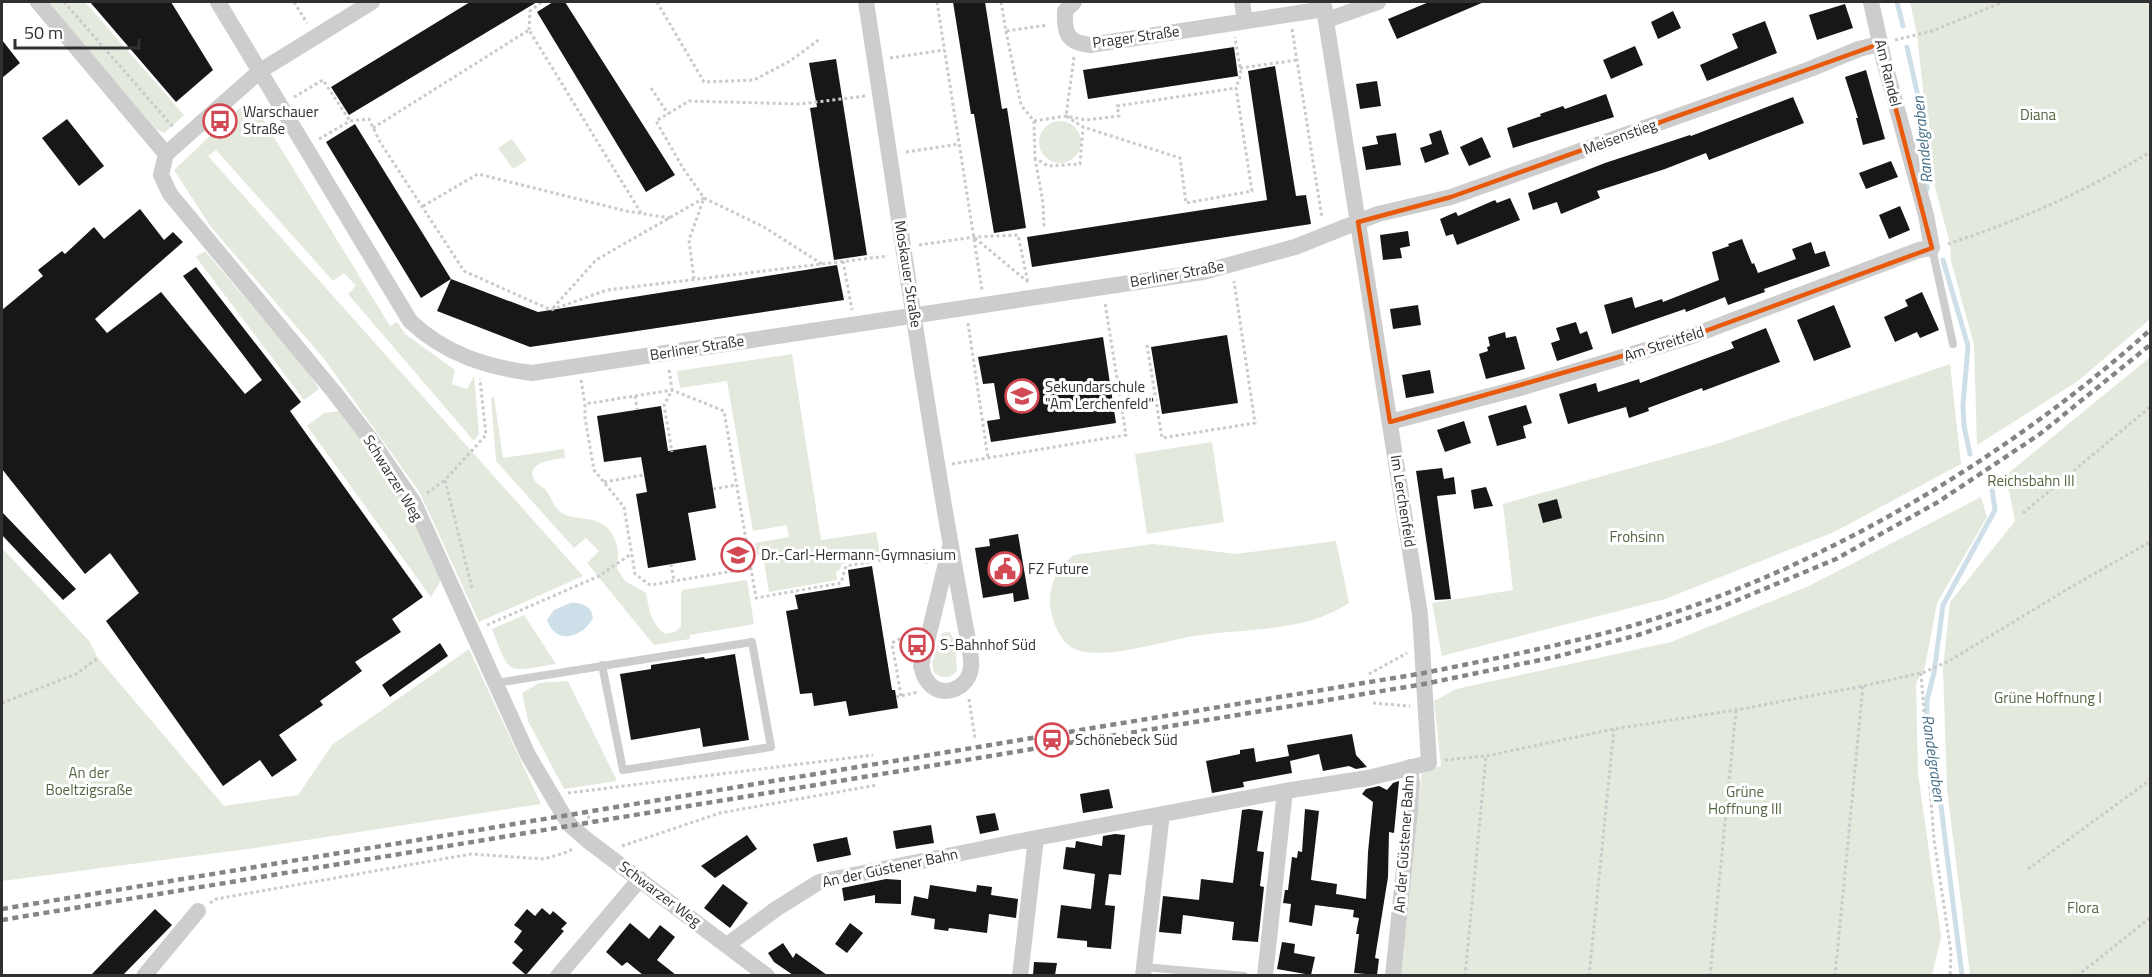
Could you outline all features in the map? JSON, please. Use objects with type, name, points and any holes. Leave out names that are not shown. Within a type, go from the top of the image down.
[{"type":"street","points":[[38,2],[166,154],[260,71],[372,2]]},
{"type":"street","name":"Berliner Straße","points":[[218,2],[410,321],[426,336],[446,348],[478,363],[507,370],[532,373],[579,367],[984,304],[1029,290],[1103,286],[1203,272],[1295,247],[1358,222]]},
{"type":"street","name":"Moskauer Straße","points":[[866,2],[950,547],[969,648],[971,667],[966,681],[957,689],[945,692],[934,688],[925,678],[921,666],[950,547]]},
{"type":"street","name":"Prager Straße","points":[[1074,2],[1065,11],[1064,24],[1067,34],[1076,43],[1090,45],[1378,2]]},
{"type":"street","points":[[1242,2],[1245,21]]},
{"type":"street","name":"Am Randel","points":[[1871,2],[1879,44],[1926,215],[1932,248]]},
{"type":"street","points":[[1325,10],[1358,222]]},
{"type":"street","name":"Meisenstieg","points":[[1358,222],[1378,214],[1451,197],[1810,69],[1859,49],[1879,44]]},
{"type":"street","name":"Schwarzer Weg","points":[[166,154],[161,175],[170,194],[334,392],[371,440],[414,504],[528,755],[571,826],[767,975]]},
{"type":"street","name":"Im Lerchenfeld","points":[[1358,222],[1420,614],[1429,762]]},
{"type":"street","name":"Am Streitfeld","points":[[1390,422],[1520,388],[1689,337],[1918,250],[1932,248]]},
{"type":"street","points":[[1410,767],[1429,762]]},
{"type":"street","name":"An der Güstener Bahn","points":[[727,945],[760,920],[819,882],[1162,814],[1368,778],[1410,767],[1412,783],[1410,811],[1393,975]]},
{"type":"street","points":[[1265,975],[1286,791]]},
{"type":"street","points":[[1144,971],[1162,814]]},
{"type":"street","points":[[1020,975],[1036,838]]},
{"type":"street","points":[[558,975],[640,879]]},
{"type":"street","points":[[144,975],[198,911]]},
{"type":"lane","points":[[1932,248],[1953,344]]},
{"type":"lane","points":[[496,683],[602,665],[752,642],[771,747],[623,770],[602,665]]},
{"type":"lane","points":[[1144,971],[1244,975]]},
{"type":"path","points":[[64,2],[183,139]]},
{"type":"path","points":[[294,2],[316,37]]},
{"type":"path","points":[[542,2],[530,11],[529,30],[641,213]]},
{"type":"path","points":[[657,2],[704,82],[754,80],[790,61],[820,39]]},
{"type":"path","points":[[937,2],[984,304]]},
{"type":"path","points":[[1001,2],[1021,105],[1034,121],[1035,158],[1043,203],[1044,227]]},
{"type":"path","points":[[1879,44],[1932,31],[2003,2]]},
{"type":"path","points":[[1290,14],[1325,235]]},
{"type":"path","points":[[1006,31],[1051,25]]},
{"type":"path","points":[[373,128],[529,30]]},
{"type":"path","points":[[1066,116],[1083,127],[1180,158],[1186,202],[1252,191],[1236,88],[1241,74],[1235,35]]},
{"type":"path","points":[[875,60],[945,50]]},
{"type":"path","points":[[1066,116],[1074,57]]},
{"type":"path","points":[[1240,68],[1297,60]]},
{"type":"path","points":[[280,105],[322,80],[350,121]]},
{"type":"path","points":[[651,88],[668,114]]},
{"type":"path","points":[[1034,121],[1066,116],[1087,120],[1119,116],[1117,106],[1236,88]]},
{"type":"path","points":[[822,264],[764,227],[704,198],[683,168],[656,121],[689,101],[800,104],[868,95]]},
{"type":"path","points":[[305,147],[350,121],[369,119],[464,271],[551,309],[607,290],[843,261],[974,237],[1018,236],[1029,290]]},
{"type":"path","points":[[1035,158],[1048,166],[1080,164],[1083,127]]},
{"type":"path","points":[[889,155],[959,144]]},
{"type":"path","points":[[1959,240],[2011,221],[2068,196],[2151,152]]},
{"type":"path","points":[[422,206],[478,174],[641,213],[672,218]]},
{"type":"path","points":[[551,309],[596,260],[704,198]]},
{"type":"path","points":[[694,279],[689,240],[704,198]]},
{"type":"path","points":[[974,237],[1029,290]]},
{"type":"path","points":[[843,261],[854,324]]},
{"type":"path","points":[[1147,345],[1162,438],[1255,423],[1231,265]]},
{"type":"path","points":[[938,466],[1126,435],[1103,286]]},
{"type":"path","points":[[965,307],[988,458]]},
{"type":"path","points":[[667,353],[672,390],[664,405],[672,452]]},
{"type":"path","points":[[414,504],[446,480],[486,435],[478,363]]},
{"type":"path","points":[[579,367],[594,470],[624,507],[635,574],[650,585],[751,568]]},
{"type":"path","points":[[585,404],[672,390],[724,411],[756,598],[841,583],[846,566],[906,556],[946,568]]},
{"type":"path","points":[[635,396],[637,409]]},
{"type":"path","points":[[2023,513],[2151,407]]},
{"type":"path","points":[[603,482],[644,475]]},
{"type":"path","points":[[446,480],[473,592]]},
{"type":"path","points":[[713,489],[737,485]]},
{"type":"path","points":[[1429,762],[1486,756],[1614,729],[1863,687],[1923,673],[1948,661],[2151,542]]},
{"type":"path","points":[[471,632],[599,576],[632,553]]},
{"type":"path","points":[[671,564],[674,581]]},
{"type":"path","points":[[901,696],[892,643],[933,621]]},
{"type":"path","points":[[1369,674],[1422,645]]},
{"type":"path","points":[[2,703],[76,674],[98,658]]},
{"type":"path","points":[[1923,673],[1934,840],[1951,952],[1950,975]]},
{"type":"path","points":[[966,681],[975,738]]},
{"type":"path","points":[[1835,975],[1863,687]]},
{"type":"path","points":[[1373,703],[1425,707]]},
{"type":"path","points":[[1710,975],[1736,710]]},
{"type":"path","points":[[1589,975],[1614,729]]},
{"type":"path","points":[[551,795],[873,755]]},
{"type":"path","points":[[1465,975],[1486,756]]},
{"type":"path","points":[[2028,869],[2151,780]]},
{"type":"path","points":[[609,856],[615,848],[720,813],[877,785]]},
{"type":"path","points":[[198,911],[216,899],[471,854],[544,859],[567,852],[587,840]]},
{"type":"path","points":[[2077,975],[2151,918]]},
{"type":"highlighted area","points":[[1879,44],[1932,248],[1689,337],[1390,422],[1358,222],[1451,197]]},
{"type":"green space","points":[[45,2],[85,2],[184,115],[164,133],[156,129]]},
{"type":"green space","name":"Diana","points":[[1910,2],[2150,2],[2150,319],[2078,381],[1977,445],[1974,345],[1951,261],[1950,244],[1933,179],[1917,35]]},
{"type":"green space","points":[[241,107],[262,112],[264,121],[390,326],[397,322],[405,334],[455,370],[452,384],[467,389],[474,376],[479,434],[474,441],[348,294],[356,286],[344,273],[333,281],[216,150],[208,156],[583,576],[479,622],[420,493],[325,360],[211,227],[174,170]]},
{"type":"green space","points":[[1060,121],[1075,127],[1081,142],[1075,157],[1060,163],[1045,157],[1039,142],[1045,127]]},
{"type":"green space","points":[[512,139],[527,160],[513,169],[498,148]]},
{"type":"green space","points":[[205,251],[309,373],[319,389],[304,400],[196,257]]},
{"type":"green space","points":[[792,354],[821,540],[876,532],[881,557],[842,564],[840,570],[836,571],[837,580],[769,592],[763,555],[757,555],[755,543],[789,537],[787,525],[753,531],[727,381],[680,388],[677,371]]},
{"type":"green space","name":"Grüne Hoffnung I","points":[[2150,357],[2150,975],[1970,975],[1947,789],[1943,668],[1950,602],[2015,521],[2006,475]]},
{"type":"green space","name":"Frohsinn","points":[[1950,364],[1961,464],[1834,532],[1665,599],[1442,656],[1432,603],[1513,590],[1503,504],[1717,444]]},
{"type":"green space","points":[[494,397],[503,458],[564,449],[565,458],[542,463],[533,470],[532,475],[535,481],[546,490],[562,513],[598,522],[609,530],[618,548],[617,569],[625,581],[646,593],[650,611],[660,630],[665,634],[675,632],[681,626],[682,590],[747,580],[754,624],[690,635],[690,639],[654,645],[587,563],[599,551],[586,538],[574,548],[496,461],[491,398]]},
{"type":"green space","points":[[339,411],[403,498],[439,573],[440,582],[431,597],[307,426],[324,413]]},
{"type":"green space","points":[[1212,442],[1224,522],[1147,534],[1135,454]]},
{"type":"green space","name":"Grüne Hoffnung III","points":[[1981,497],[1987,517],[1937,603],[1925,667],[1916,683],[1918,773],[1941,937],[1932,975],[1401,976],[1422,771],[1441,766],[1434,701],[1456,689],[1671,642],[1809,586]]},
{"type":"green space","points":[[1336,541],[1349,603],[1332,613],[1294,625],[1194,636],[1136,649],[1104,653],[1077,650],[1071,647],[1058,632],[1051,612],[1050,598],[1055,577],[1068,559],[1074,555],[1153,544],[1236,554]]},
{"type":"green space","name":"An der Boeltzigsraße","points":[[2,548],[90,642],[98,658],[224,806],[298,795],[332,745],[469,649],[541,804],[255,848],[2,881]]},
{"type":"green space","points":[[524,615],[556,664],[519,669],[513,668],[503,657],[492,629]]},
{"type":"green space","points":[[950,632],[955,642],[957,671],[952,676],[943,677],[934,673],[932,663],[942,633]]},
{"type":"green space","points":[[568,681],[617,781],[564,789],[528,721],[522,693],[539,683]]},
{"type":"shaded area","points":[[570,603],[585,606],[591,610],[593,618],[576,634],[563,636],[551,628],[547,620],[554,610]]},
{"type":"building","points":[[90,2],[171,2],[213,70],[176,102]]},
{"type":"building","points":[[470,2],[537,2],[349,115],[331,87]]},
{"type":"building","points":[[553,2],[565,2],[675,175],[646,192],[537,12]]},
{"type":"building","points":[[953,2],[985,2],[1002,109],[1007,108],[1026,228],[994,233],[974,114],[971,114]]},
{"type":"building","points":[[1429,2],[1484,2],[1397,39],[1388,19]]},
{"type":"building","points":[[1845,4],[1853,28],[1817,40],[1809,15]]},
{"type":"building","points":[[1673,11],[1681,28],[1658,39],[1651,22]]},
{"type":"building","points":[[1765,21],[1777,53],[1707,81],[1700,65],[1738,48],[1732,34]]},
{"type":"building","points":[[2,40],[20,63],[2,78]]},
{"type":"building","points":[[1635,46],[1643,65],[1611,79],[1603,60]]},
{"type":"building","points":[[1234,47],[1238,76],[1088,99],[1083,70]]},
{"type":"building","points":[[836,59],[867,255],[834,260],[810,108],[817,107],[809,63]]},
{"type":"building","points":[[1275,66],[1296,196],[1306,195],[1311,224],[1032,267],[1027,237],[1267,200],[1248,71]]},
{"type":"building","points":[[1866,70],[1885,139],[1863,145],[1856,118],[1858,118],[1845,77]]},
{"type":"building","points":[[1377,81],[1381,106],[1360,109],[1356,84]]},
{"type":"building","points":[[1606,94],[1614,117],[1513,148],[1507,128],[1563,106],[1565,109]]},
{"type":"building","points":[[1793,97],[1804,123],[1709,160],[1706,153],[1597,191],[1600,198],[1561,214],[1557,202],[1533,210],[1528,193],[1605,163],[1691,136]]},
{"type":"building","points":[[67,119],[104,166],[79,186],[42,138]]},
{"type":"building","points":[[355,124],[451,279],[421,298],[326,142]]},
{"type":"building","points":[[1441,130],[1449,154],[1425,163],[1420,148],[1432,144],[1429,134]]},
{"type":"building","points":[[1396,133],[1401,165],[1366,170],[1362,147],[1378,144],[1376,136]]},
{"type":"building","points":[[1482,137],[1491,157],[1469,166],[1460,147]]},
{"type":"building","points":[[1891,161],[1898,177],[1866,189],[1859,173]]},
{"type":"building","points":[[1510,198],[1520,220],[1457,245],[1453,234],[1446,236],[1440,219],[1456,212],[1458,216],[1495,200],[1497,203]]},
{"type":"building","points":[[1900,206],[1910,230],[1889,239],[1879,215]]},
{"type":"building","points":[[140,209],[164,240],[173,232],[183,242],[95,319],[107,333],[161,292],[245,394],[262,380],[183,276],[196,267],[301,402],[290,411],[423,597],[392,619],[401,632],[355,662],[362,671],[320,701],[323,705],[279,735],[297,760],[272,777],[260,760],[223,786],[106,621],[139,593],[110,553],[85,574],[2,469],[2,310],[43,276],[38,270],[62,251],[65,254],[94,227],[104,239]]},
{"type":"building","points":[[1408,231],[1410,246],[1400,248],[1402,258],[1383,260],[1380,235]]},
{"type":"building","points":[[1742,239],[1758,273],[1796,259],[1792,249],[1811,242],[1815,254],[1825,251],[1830,266],[1764,289],[1765,292],[1728,305],[1725,297],[1686,312],[1685,309],[1612,334],[1604,305],[1632,297],[1635,308],[1662,299],[1663,302],[1719,280],[1712,252]]},
{"type":"building","points":[[837,265],[844,300],[530,347],[437,311],[451,279],[538,312]]},
{"type":"building","points":[[1922,292],[1939,330],[1920,338],[1917,332],[1895,342],[1884,317],[1908,306],[1905,300]]},
{"type":"building","points":[[1418,305],[1421,325],[1393,329],[1390,309]]},
{"type":"building","points":[[1834,305],[1851,347],[1814,361],[1797,320]]},
{"type":"building","points":[[1576,322],[1580,334],[1587,331],[1593,349],[1557,361],[1551,343],[1560,340],[1556,328]]},
{"type":"building","points":[[1766,328],[1780,362],[1703,391],[1702,388],[1648,408],[1649,411],[1629,418],[1626,407],[1568,424],[1559,394],[1596,383],[1598,392],[1639,379],[1640,383],[1734,348],[1731,342]]},
{"type":"building","points":[[1505,332],[1506,338],[1516,336],[1525,369],[1486,379],[1479,354],[1488,351],[1487,347],[1490,346],[1488,337]]},
{"type":"building","points":[[1227,335],[1238,403],[1162,414],[1151,347]]},
{"type":"building","points":[[1103,337],[1116,423],[991,442],[987,421],[1000,419],[994,383],[983,384],[978,357]]},
{"type":"building","points":[[1430,370],[1434,393],[1406,398],[1402,375]]},
{"type":"building","points":[[1526,405],[1532,423],[1523,426],[1526,438],[1497,446],[1488,416]]},
{"type":"building","points":[[661,406],[668,451],[706,445],[716,508],[688,513],[696,560],[648,568],[636,494],[647,492],[641,457],[604,462],[597,416]]},
{"type":"building","points":[[1464,421],[1471,443],[1445,452],[1437,430]]},
{"type":"building","points":[[1442,468],[1444,479],[1454,477],[1456,494],[1437,496],[1451,599],[1435,600],[1416,471]]},
{"type":"building","points":[[1486,487],[1493,506],[1474,509],[1471,490]]},
{"type":"building","points":[[1557,499],[1562,518],[1543,523],[1538,504]]},
{"type":"building","points":[[2,512],[76,589],[63,600],[2,535]]},
{"type":"building","name":"FZ Future","points":[[1018,534],[1029,599],[1014,602],[1013,593],[983,598],[975,548],[990,546],[989,539]]},
{"type":"building","points":[[872,566],[892,690],[895,690],[898,708],[849,716],[846,701],[814,706],[812,693],[800,694],[786,611],[798,609],[795,595],[850,586],[848,570]]},
{"type":"building","points":[[440,643],[448,656],[390,697],[382,685]]},
{"type":"building","points":[[735,654],[749,740],[703,747],[700,728],[631,740],[620,674],[651,669],[651,665]]},
{"type":"building","points":[[1352,734],[1356,755],[1367,767],[1356,769],[1349,766],[1323,771],[1319,754],[1290,761],[1292,773],[1243,782],[1244,787],[1212,793],[1206,761],[1240,754],[1240,750],[1254,748],[1256,762],[1289,756],[1287,745]]},
{"type":"building","points":[[1399,781],[1394,833],[1389,832],[1388,877],[1375,958],[1379,959],[1377,975],[1354,973],[1359,918],[1353,917],[1354,910],[1315,905],[1312,926],[1289,922],[1291,904],[1283,903],[1285,890],[1288,890],[1292,857],[1297,858],[1298,851],[1302,852],[1305,809],[1319,811],[1311,880],[1337,884],[1336,894],[1366,899],[1373,802],[1362,794],[1366,789],[1379,786],[1387,790],[1393,783]]},
{"type":"building","points":[[1109,789],[1113,808],[1083,813],[1080,794]]},
{"type":"building","points":[[1242,810],[1263,811],[1257,851],[1264,852],[1260,886],[1264,887],[1258,942],[1232,940],[1234,922],[1183,915],[1181,934],[1159,932],[1163,896],[1199,900],[1201,879],[1233,883]]},
{"type":"building","points":[[995,813],[999,830],[980,834],[976,816]]},
{"type":"building","points":[[931,825],[934,843],[896,849],[893,831]]},
{"type":"building","points":[[747,835],[757,849],[715,878],[701,866]]},
{"type":"building","points":[[1125,835],[1121,875],[1109,874],[1105,905],[1115,906],[1111,949],[1087,947],[1087,941],[1057,938],[1061,905],[1091,909],[1095,874],[1063,869],[1066,847],[1075,848],[1076,841],[1102,846],[1103,836]]},
{"type":"building","points":[[847,837],[851,855],[817,862],[813,844]]},
{"type":"building","points":[[886,879],[901,880],[901,904],[875,903],[875,895],[844,901],[842,888]]},
{"type":"building","points":[[723,884],[748,903],[730,928],[704,908]]},
{"type":"building","points":[[930,885],[976,892],[977,885],[992,887],[991,895],[1018,899],[1016,918],[989,914],[987,933],[949,928],[948,931],[934,929],[935,919],[911,915],[914,896],[928,899]]},
{"type":"building","points":[[542,908],[550,915],[553,911],[567,923],[561,929],[564,931],[526,975],[512,963],[523,950],[514,942],[522,931],[514,925],[527,909],[535,916]]},
{"type":"building","points":[[155,909],[172,925],[123,975],[91,975]]},
{"type":"building","points":[[630,923],[649,939],[660,925],[675,937],[657,960],[676,975],[643,975],[627,962],[622,966],[606,952]]},
{"type":"building","points":[[850,923],[863,933],[847,953],[835,944]]},
{"type":"building","points":[[1282,942],[1295,944],[1294,953],[1315,957],[1311,975],[1277,969]]},
{"type":"building","points":[[783,943],[793,958],[796,953],[827,975],[793,975],[774,962],[768,953]]},
{"type":"building","points":[[1034,962],[1057,963],[1055,975],[1033,975]]},
{"type":"waterway","name":"Randelgraben","points":[[1897,2],[1903,26]]},
{"type":"waterway","name":"Randelgraben","points":[[1907,47],[1920,105],[1927,189]]},
{"type":"waterway","name":"Randelgraben","points":[[1943,260],[1968,346],[1963,405],[1964,426],[1970,454]]},
{"type":"waterway","name":"Randelgraben","points":[[1962,976],[1939,790],[1927,731],[1927,700],[1934,673],[1943,605],[1995,510],[1991,482]]},
{"type":"railway","points":[[2,909],[1424,673],[1631,626],[1691,607],[1810,557],[1924,496],[2031,426],[2090,381],[2150,330]]},
{"type":"railway","points":[[2,920],[1424,684],[1555,657],[1638,635],[1721,607],[1836,559],[1938,502],[2040,434],[2150,345]]},
{"type":"place","name":"Warschauer Straße","points":[[220,121]]},
{"type":"place","name":"Sekundarschule \"Am Lerchenfeld\"","points":[[1022,396]]},
{"type":"place","name":"Dr.-Carl-Hermann-Gymnasium","points":[[738,555]]},
{"type":"place","name":"FZ Future","points":[[1005,569]]},
{"type":"place","name":"S-Bahnhof Süd","points":[[917,645]]},
{"type":"place","name":"Schönebeck Süd","points":[[1052,740]]},
{"type":"park label","name":"Reichsbahn III","points":[[2031,481]]},
{"type":"park label","name":"Flora","points":[[2083,908]]}]
